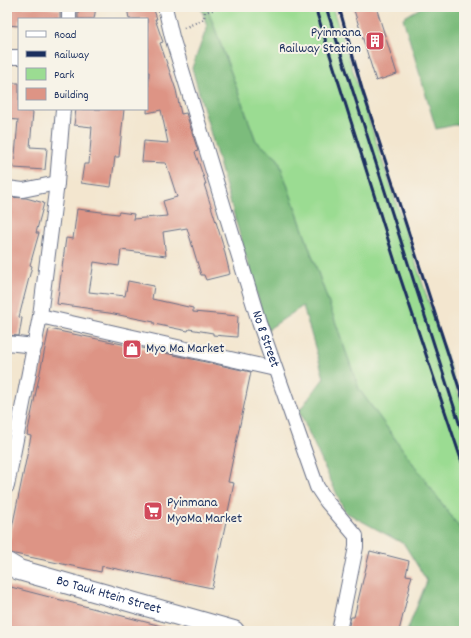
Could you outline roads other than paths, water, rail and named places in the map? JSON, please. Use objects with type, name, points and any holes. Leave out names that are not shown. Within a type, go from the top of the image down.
[{"type":"street","points":[[69,7],[69,18]]},
{"type":"street","name":"No 8 Street","points":[[165,7],[172,37],[259,322],[275,369],[318,487],[327,502],[356,536],[356,547],[339,631]]},
{"type":"street","points":[[7,57],[18,57]]},
{"type":"street","points":[[7,486],[40,316],[57,183],[63,110]]},
{"type":"street","points":[[7,188],[23,190],[57,183]]},
{"type":"street","points":[[40,316],[275,369]]},
{"type":"street","points":[[7,343],[35,346]]},
{"type":"street","name":"Bo Tauk Htein Street","points":[[7,563],[18,570],[234,631]]},
{"type":"railway","points":[[315,7],[398,271],[464,468]]},
{"type":"railway","points":[[326,7],[464,438]]},
{"type":"railway","points":[[339,7],[362,89],[464,403]]},
{"type":"place","name":"Pyinmana Railway Station","points":[[375,41]]},
{"type":"place","name":"Myo Ma Market","points":[[132,349]]},
{"type":"place","name":"Pyinmana MyoMa Market","points":[[153,511]]}]
